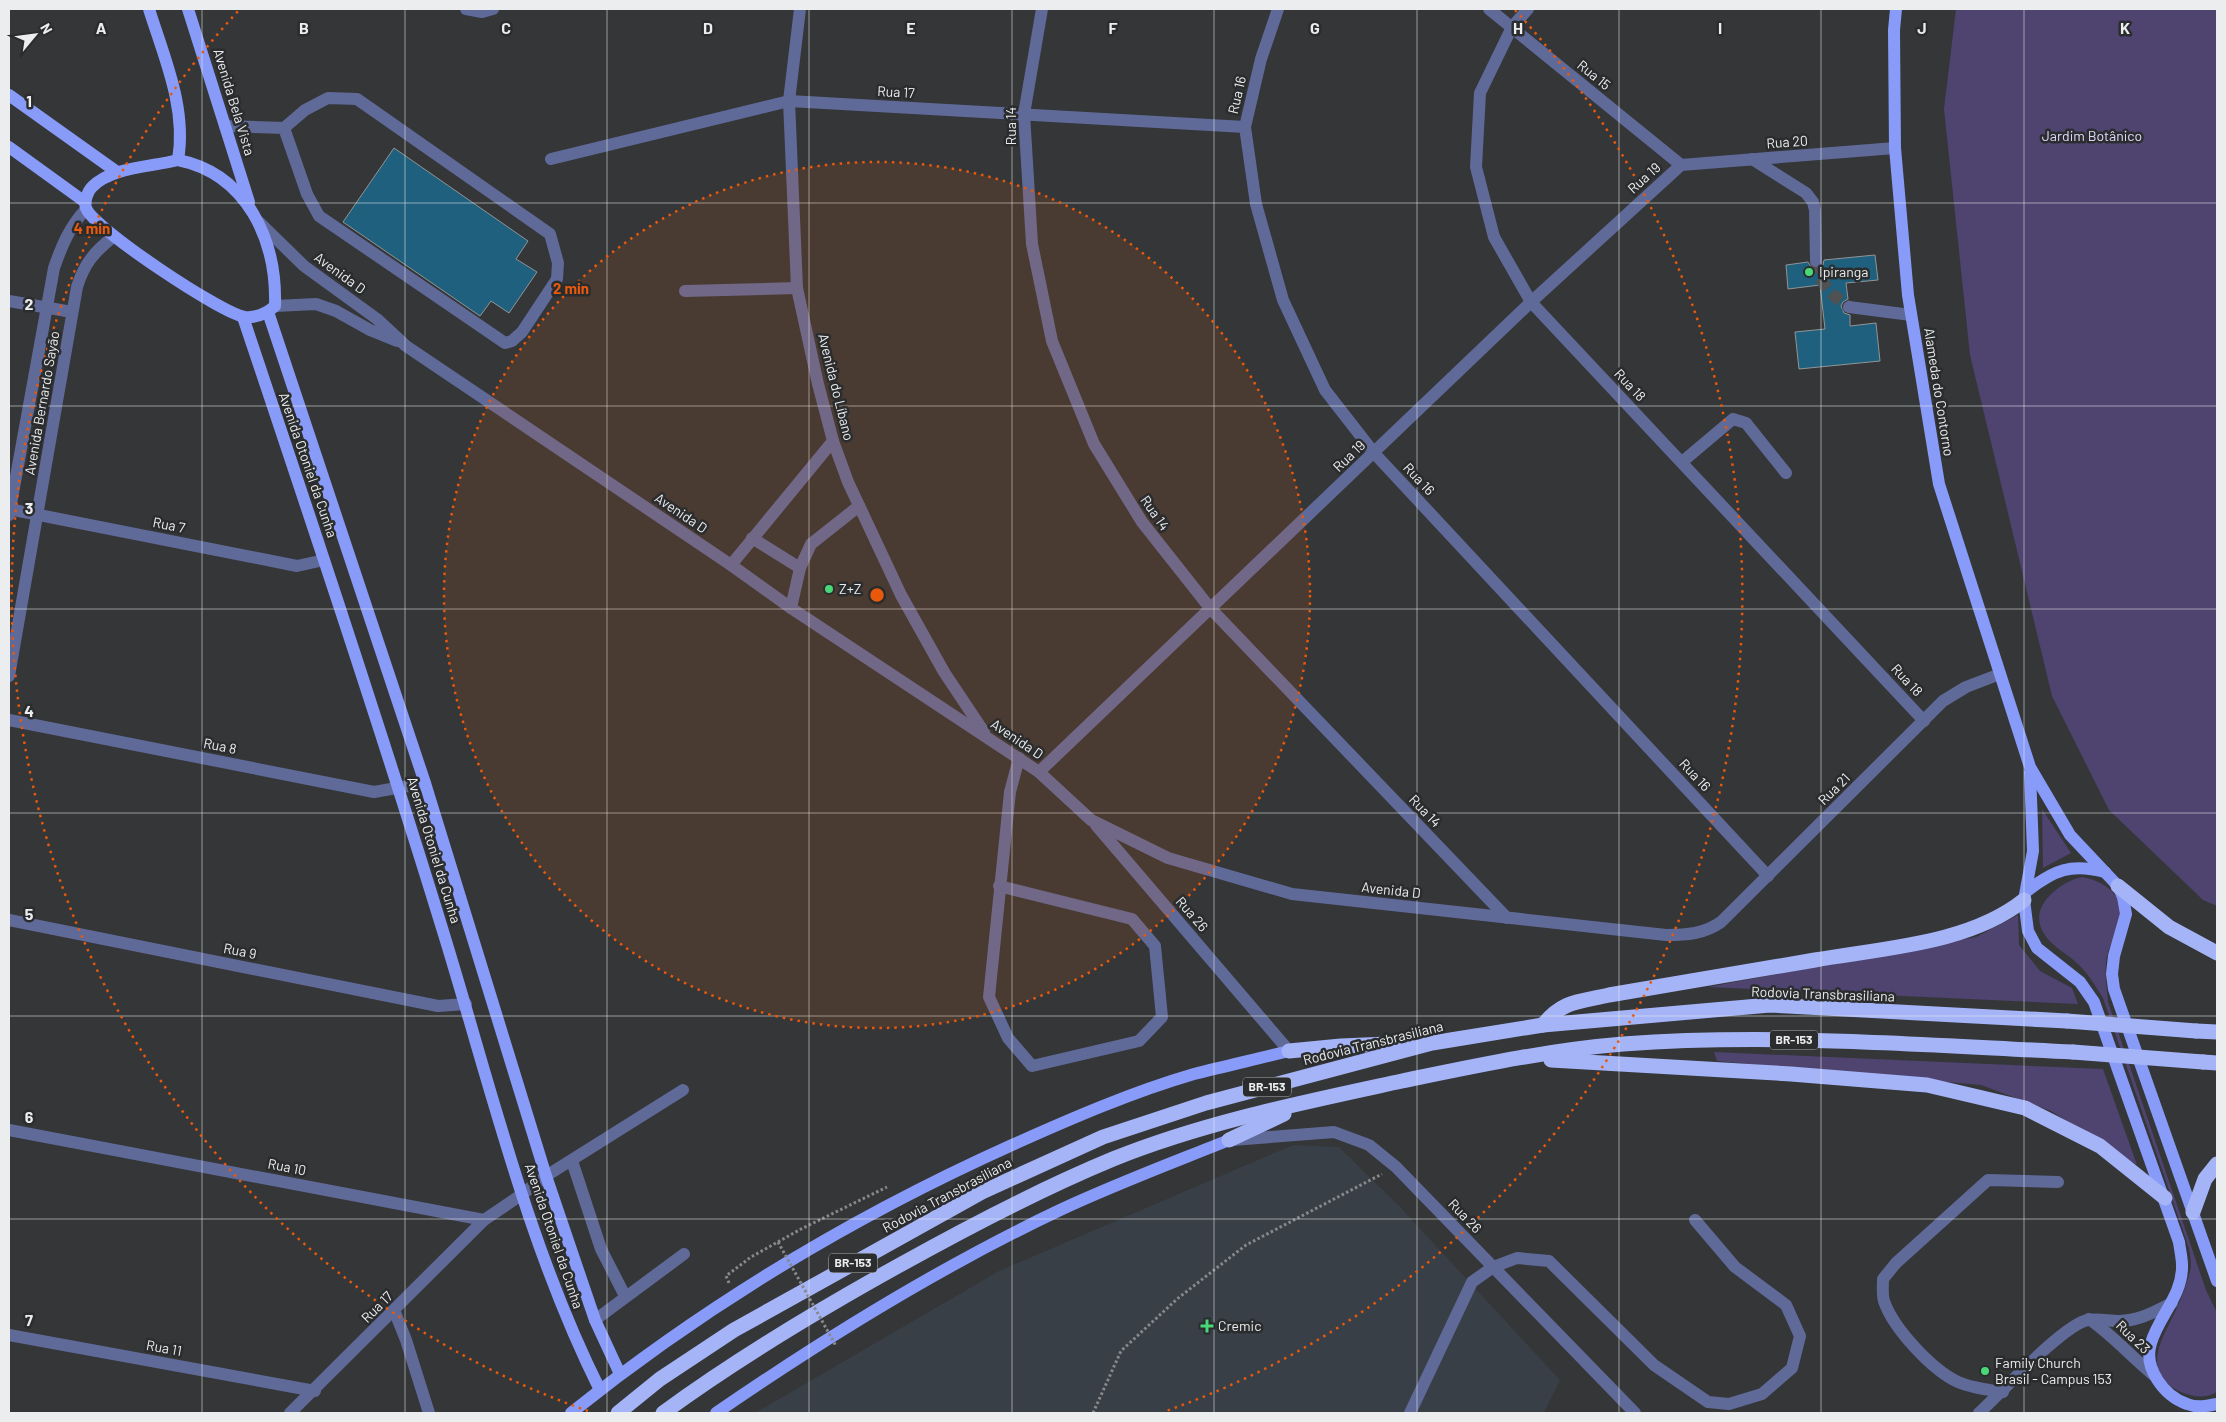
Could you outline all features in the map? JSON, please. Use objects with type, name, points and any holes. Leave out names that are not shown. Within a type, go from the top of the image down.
[{"type":"highway","points":[[2118,886],[2169,927],[2217,953]]},
{"type":"highway","points":[[1543,1025],[1558,1009],[1573,1003],[1916,942],[1967,930],[1992,921],[2026,896]]},
{"type":"highway","name":"Rodovia Transbrasiliana","points":[[618,1413],[660,1379],[734,1330],[982,1192],[1103,1137],[1188,1109],[1432,1043],[1543,1025],[1770,1005],[2067,1021],[2217,1032]]},
{"type":"highway","name":"BR-153","points":[[663,1413],[763,1345],[838,1300],[989,1215],[1115,1158],[1217,1124],[1315,1100],[1515,1058],[1621,1044],[1709,1040],[1801,1040],[2073,1052],[2210,1062]]},
{"type":"highway","points":[[1289,1051],[1381,1043],[1432,1043]]},
{"type":"highway","points":[[1515,1058],[1791,1074],[1927,1085],[2025,1108],[2100,1146],[2165,1198]]},
{"type":"highway","points":[[1229,1140],[1315,1100]]},
{"type":"highway","points":[[2193,1212],[2205,1179],[2217,1164]]},
{"type":"main road","points":[[149,9],[180,113],[181,141],[178,160]]},
{"type":"main road","name":"Avenida Bela Vista","points":[[188,9],[250,205]]},
{"type":"main road","name":"Alameda do Contorno","points":[[1896,9],[1894,30],[1895,148],[1911,315],[1939,484],[2030,767],[2070,835],[2118,886]]},
{"type":"main road","points":[[9,95],[116,172]]},
{"type":"main road","points":[[9,148],[86,205],[97,223],[113,237],[208,300],[242,317],[257,317],[272,309]]},
{"type":"main road","points":[[86,205],[90,188],[102,178],[116,172],[178,160],[195,163],[215,173],[250,205]]},
{"type":"main road","name":"Avenida Otoniel da Cunha","points":[[250,205],[259,222],[272,260],[276,284],[272,309],[424,783],[546,1176],[595,1320],[620,1374]]},
{"type":"main road","name":"Avenida Otoniel da Cunha","points":[[242,317],[400,789],[522,1195],[575,1340],[600,1390]]},
{"type":"main road","name":"Alameda do Contorno","points":[[2030,767],[2034,850],[2026,896],[2028,931],[2038,948],[2080,982],[2094,1002],[2179,1242],[2182,1266],[2179,1285],[2150,1344],[2149,1357],[2156,1378]]},
{"type":"main road","points":[[2026,896],[2044,878],[2070,868],[2082,867],[2106,872]]},
{"type":"main road","points":[[2118,886],[2126,905],[2126,914],[2114,956],[2112,974],[2114,989],[2217,1281]]},
{"type":"main road","name":"Rodovia Transbrasiliana","points":[[571,1413],[620,1374],[734,1295],[823,1240],[934,1181],[1076,1117],[1192,1075],[1289,1051]]},
{"type":"main road","points":[[716,1413],[872,1311],[999,1241],[1058,1211],[1229,1140]]},
{"type":"main road","points":[[2156,1378],[2177,1399],[2204,1410],[2217,1404]]},
{"type":"street","points":[[466,9],[482,12],[493,9]]},
{"type":"street","name":"Avenida do Líbano","points":[[800,9],[789,101],[797,288],[833,441],[859,506],[902,595],[939,664],[987,736]]},
{"type":"street","name":"Rua 14","points":[[1042,9],[1024,114],[1032,244],[1052,341],[1094,444],[1142,522],[1210,608],[1507,918]]},
{"type":"street","name":"Rua 16","points":[[1278,9],[1261,59],[1245,127],[1256,204],[1282,300],[1325,390],[1374,453],[1768,876]]},
{"type":"street","name":"Rua 15","points":[[1489,9],[1681,165]]},
{"type":"street","name":"Rua 18","points":[[1528,9],[1512,28],[1480,93],[1476,167],[1494,237],[1531,302],[1924,721]]},
{"type":"street","points":[[225,126],[284,128],[305,110],[328,98],[357,99],[550,234],[558,263],[556,279],[522,332],[512,341],[505,343],[318,216],[307,194],[284,128]]},
{"type":"street","name":"Rua 17","points":[[552,159],[789,101],[1245,127]]},
{"type":"street","name":"Rua 20","points":[[1681,165],[1895,148]]},
{"type":"street","points":[[1752,159],[1806,193],[1813,202],[1816,261]]},
{"type":"street","name":"Rua 19","points":[[1039,772],[1531,302],[1681,165]]},
{"type":"street","name":"Avenida Bernardo Sayão","points":[[9,511],[54,268],[61,246],[86,205]]},
{"type":"street","name":"Avenida D","points":[[259,222],[304,266],[377,318],[406,346]]},
{"type":"street","name":"Avenida Bernardo Sayão","points":[[9,676],[72,312],[83,268],[91,255],[113,237]]},
{"type":"street","points":[[685,291],[797,288]]},
{"type":"street","points":[[9,301],[46,309],[72,312]]},
{"type":"street","name":"Avenida D","points":[[272,309],[316,304],[336,310],[370,330],[406,346],[731,565],[791,608],[1019,758],[1039,772],[1091,820],[1168,858],[1292,894],[1666,935],[1694,934]]},
{"type":"street","points":[[1849,307],[1911,315]]},
{"type":"street","points":[[1682,462],[1733,419],[1746,423],[1786,473]]},
{"type":"street","points":[[731,565],[833,441]]},
{"type":"street","points":[[791,608],[800,568],[811,544],[859,506]]},
{"type":"street","name":"Rua 7","points":[[9,511],[38,515],[297,566],[324,560]]},
{"type":"street","points":[[752,538],[800,568]]},
{"type":"street","name":"Rua 21","points":[[1694,934],[1708,930],[1721,922],[1943,701],[1966,687],[2000,674]]},
{"type":"street","name":"Rua 8","points":[[9,720],[374,792],[400,789],[424,783]]},
{"type":"street","points":[[998,886],[1132,919],[1155,946],[1162,1017],[1139,1041],[1032,1066],[1008,1038],[989,997],[998,886],[1010,792],[1019,758]]},
{"type":"street","name":"Rua 26","points":[[1091,820],[1289,1051]]},
{"type":"street","name":"Rua 9","points":[[9,920],[438,1006],[466,1004]]},
{"type":"street","points":[[484,1220],[522,1195],[546,1176],[683,1090]]},
{"type":"street","name":"Rua 10","points":[[9,1130],[484,1220]]},
{"type":"street","name":"Rua 26","points":[[1229,1140],[1334,1132],[1369,1146],[1396,1167],[1636,1413]]},
{"type":"street","points":[[572,1161],[601,1250],[625,1296]]},
{"type":"street","points":[[2003,1392],[1957,1382],[1930,1362],[1892,1320],[1883,1300],[1882,1279],[1896,1263],[1988,1180],[2058,1182]]},
{"type":"street","name":"Rua 17","points":[[290,1413],[484,1220]]},
{"type":"street","points":[[1410,1413],[1472,1282],[1493,1266],[1516,1258],[1548,1261],[1654,1365],[1708,1402],[1729,1404],[1762,1394],[1792,1368],[1800,1336],[1786,1305],[1735,1266],[1695,1220]]},
{"type":"street","points":[[595,1320],[684,1254]]},
{"type":"street","name":"Rua 23","points":[[2089,1319],[2132,1321],[2145,1317],[2172,1302]]},
{"type":"street","points":[[394,1310],[406,1340],[429,1413]]},
{"type":"street","points":[[1979,1413],[2059,1337],[2076,1324],[2089,1319]]},
{"type":"street","name":"Rua 23","points":[[2089,1319],[2107,1332],[2156,1378]]},
{"type":"street","name":"Rua 11","points":[[9,1335],[314,1391]]},
{"type":"path","points":[[1092,1413],[1121,1351],[1177,1299],[1246,1246],[1396,1167]]},
{"type":"path","points":[[726,1276],[751,1257],[801,1229]]},
{"type":"path","points":[[778,1242],[836,1346]]},
{"type":"shaded area","name":"Cremic","points":[[1293,1145],[1339,1147],[1400,1207],[1560,1380],[1544,1413],[755,1413],[999,1271]]},
{"type":"green space","name":"Jardim Botânico","points":[[1956,9],[2217,9],[2217,906],[2203,900],[2109,810],[2052,696],[1970,355],[1944,109]]},
{"type":"green space","points":[[2042,809],[2071,853],[2043,868]]},
{"type":"green space","points":[[2082,877],[2097,881],[2111,890],[2120,903],[2122,911],[2121,920],[2108,951],[2106,962],[2108,1002],[2206,1290],[2217,1313],[2217,1392],[2208,1396],[2194,1396],[2181,1392],[2168,1384],[2161,1375],[2157,1365],[2160,1344],[2178,1306],[2190,1271],[2189,1248],[2103,998],[2076,962],[2046,937],[2039,922],[2043,904],[2049,897],[2065,884]]},
{"type":"green space","points":[[2018,915],[2019,945],[2040,971],[2072,988],[2078,1004],[1708,987],[1976,937]]},
{"type":"green space","points":[[1714,1052],[2103,1069],[2137,1165],[2051,1111],[1981,1085],[1717,1061]]},
{"type":"building","points":[[394,148],[528,241],[516,259],[537,272],[509,313],[491,301],[480,316],[343,222]]},
{"type":"building","points":[[1875,255],[1878,280],[1846,283],[1848,299],[1841,306],[1844,313],[1850,315],[1850,326],[1876,323],[1880,361],[1799,369],[1795,332],[1825,329],[1820,285],[1788,289],[1786,265],[1808,262],[1812,268],[1817,269],[1823,265],[1824,260]]},
{"type":"tunnel","points":[[1816,261],[1817,269],[1827,288],[1849,307]]},
{"type":"place","name":"Ipiranga","points":[[1809,272]]},
{"type":"place","name":"Z+Z","points":[[829,589]]},
{"type":"place","name":"Cremic","points":[[1207,1326]]},
{"type":"place","name":"Family Church Brasil - Campus 153","points":[[1985,1371]]}]
